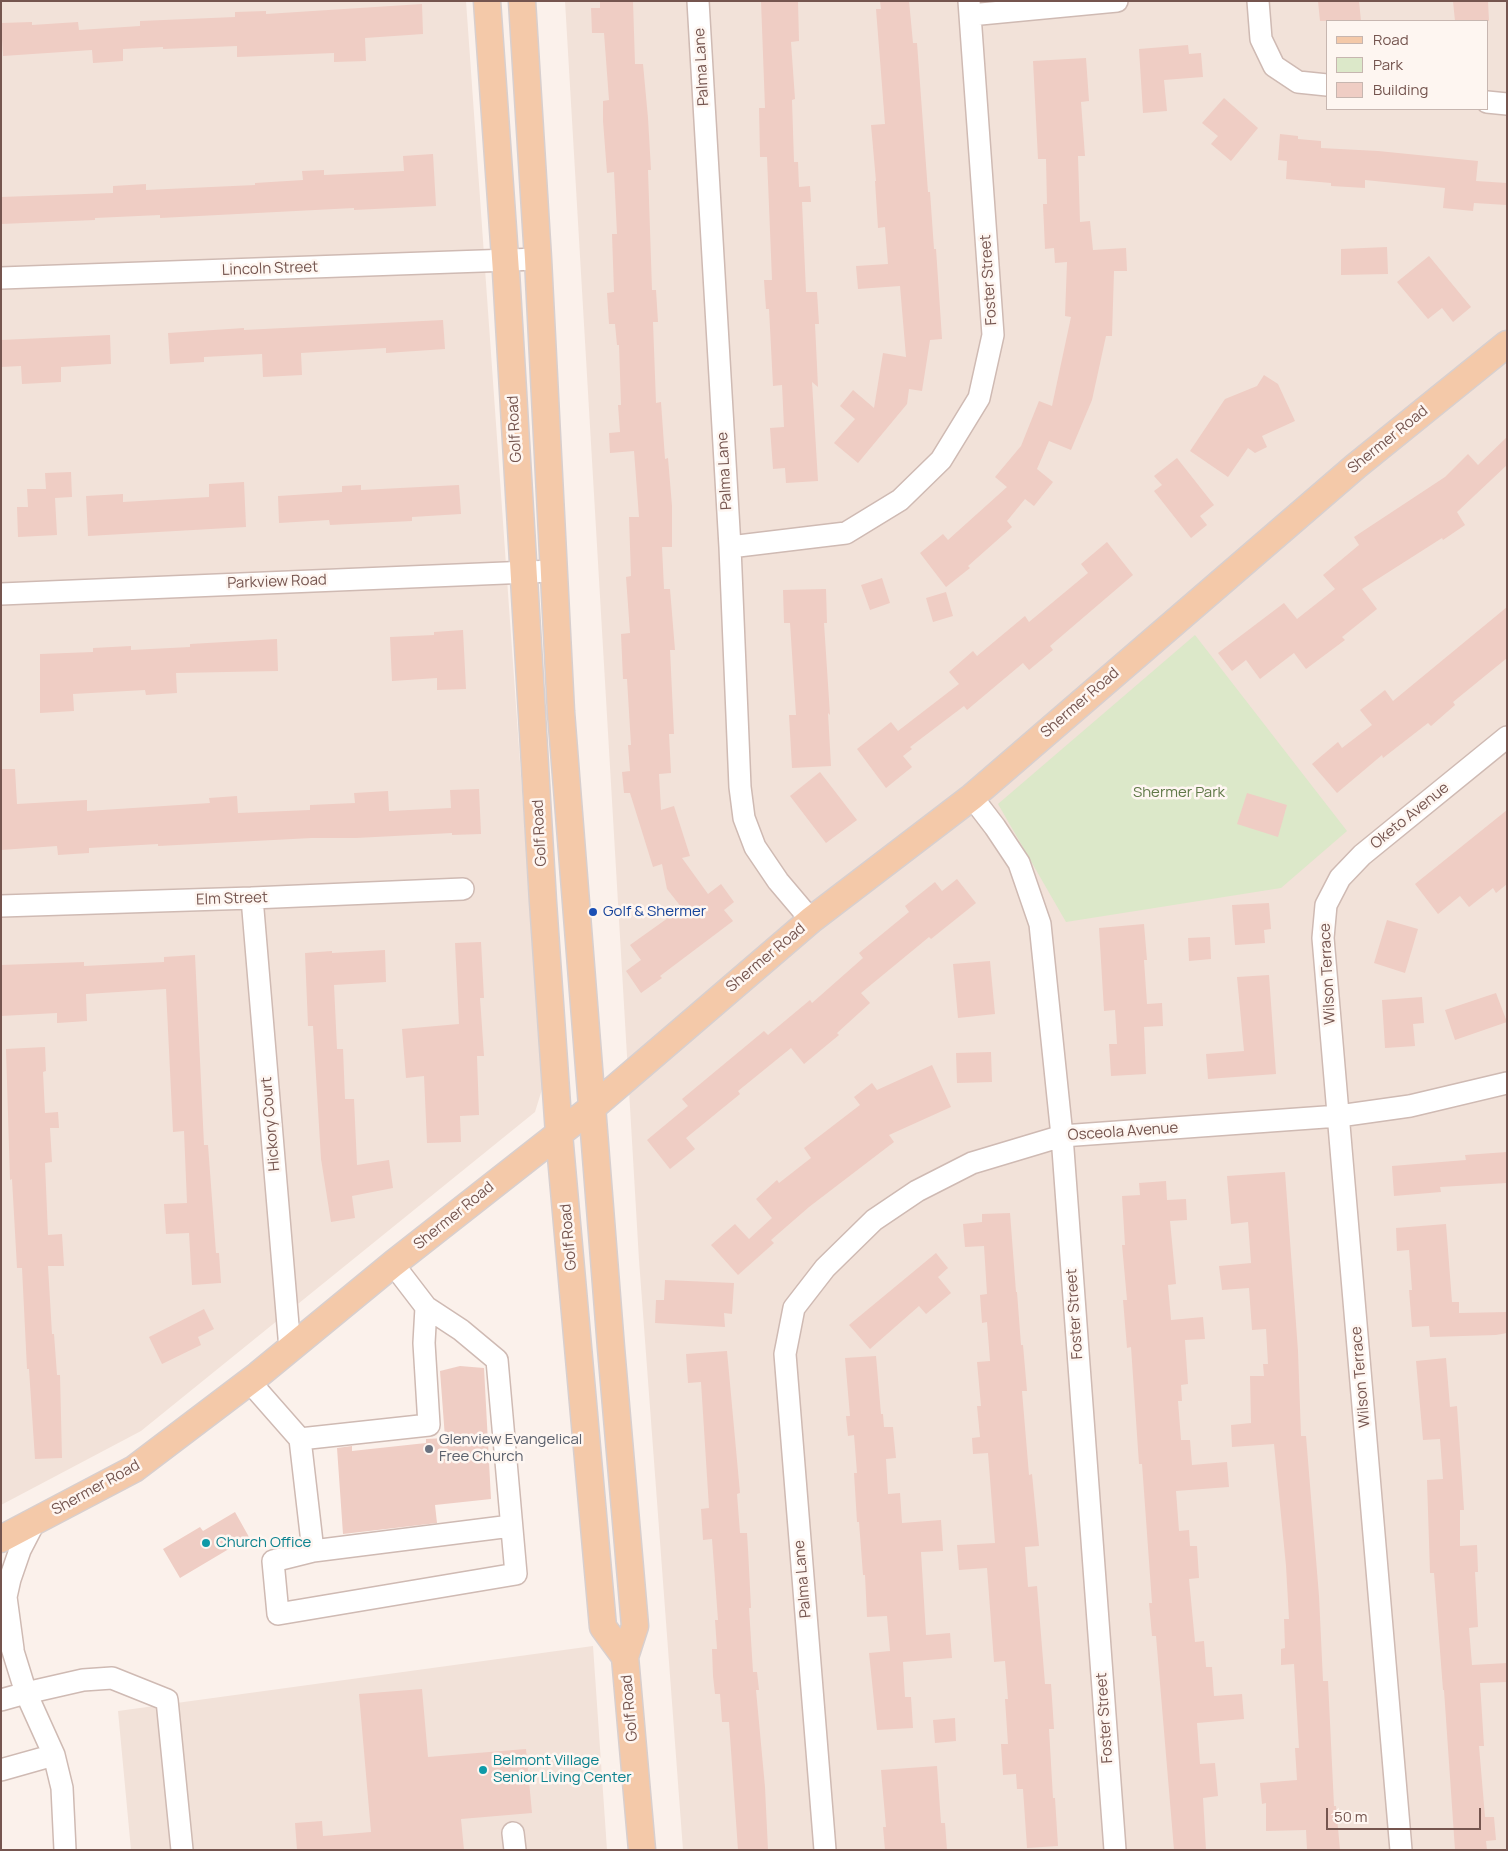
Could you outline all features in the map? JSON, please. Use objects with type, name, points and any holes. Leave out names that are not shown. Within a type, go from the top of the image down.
[{"type":"main road","name":"Golf Road","points":[[487,1],[505,260],[559,1134],[604,1627],[625,1656]]},
{"type":"main road","name":"Golf Road","points":[[522,1],[538,259],[553,570],[571,854],[635,1626],[625,1656],[642,1850]]},
{"type":"main road","name":"Shermer Road","points":[[1,1539],[134,1469],[249,1382],[393,1264],[593,1107],[811,920],[972,797],[1356,466],[1507,344]]},
{"type":"street","name":"Palma Lane","points":[[698,1],[730,547],[740,788],[744,818],[755,847],[778,881],[811,920]]},
{"type":"street","points":[[969,8],[1117,1]]},
{"type":"street","points":[[1258,1],[1261,39],[1274,66],[1298,82],[1326,85]]},
{"type":"street","name":"Foster Street","points":[[730,547],[846,533],[900,500],[941,460],[979,398],[993,335],[969,8]]},
{"type":"street","points":[[1488,102],[1507,104]]},
{"type":"street","name":"Lincoln Street","points":[[1,278],[538,259]]},
{"type":"street","name":"Parkview Road","points":[[1,594],[553,570]]},
{"type":"street","name":"Oketo Avenue","points":[[1326,905],[1340,878],[1362,855],[1507,737]]},
{"type":"street","name":"Foster Street","points":[[972,797],[1019,863],[1040,924],[1062,1136],[1114,1850]]},
{"type":"street","name":"Elm Street","points":[[1,906],[463,889]]},
{"type":"street","name":"Hickory Court","points":[[252,898],[290,1349]]},
{"type":"street","name":"Wilson Terrace","points":[[1326,905],[1323,938],[1401,1850]]},
{"type":"street","name":"Osceola Avenue","points":[[794,1308],[825,1268],[874,1220],[917,1191],[972,1162],[1062,1136],[1338,1116],[1410,1106],[1507,1083]]},
{"type":"street","points":[[393,1264],[426,1308],[461,1330],[497,1360],[516,1574],[278,1614],[273,1561],[313,1551],[511,1526]]},
{"type":"street","points":[[300,1439],[428,1425],[424,1343],[426,1308]]},
{"type":"street","name":"Palma Lane","points":[[794,1308],[785,1354],[825,1850]]},
{"type":"street","points":[[249,1382],[300,1439],[313,1551]]},
{"type":"street","points":[[13,1649],[4,1594],[20,1550],[35,1521]]},
{"type":"street","points":[[1,1622],[6,1629],[26,1693],[54,1755],[62,1788],[65,1850]]},
{"type":"street","points":[[1,1700],[83,1680],[112,1678],[167,1700],[182,1850]]},
{"type":"street","points":[[1,1770],[54,1755]]},
{"type":"shaded area","points":[[1,1],[466,1],[543,1086],[535,1112],[141,1431],[1,1505]]},
{"type":"shaded area","points":[[565,1],[1507,1],[1507,1850],[683,1850],[639,1260]]},
{"type":"shaded area","points":[[593,1646],[607,1850],[131,1850],[118,1711]]},
{"type":"green space","name":"Shermer Park","points":[[1195,635],[1347,831],[1281,888],[1066,922],[998,804]]},
{"type":"building","points":[[600,1],[633,1],[635,64],[643,64],[648,118],[651,170],[648,170],[652,290],[656,290],[658,322],[653,322],[656,403],[661,402],[665,459],[668,458],[672,506],[672,547],[662,547],[664,589],[670,589],[675,650],[670,650],[674,734],[669,734],[671,773],[659,774],[661,810],[674,806],[690,856],[682,858],[708,894],[721,884],[734,902],[724,910],[733,921],[660,976],[662,978],[641,993],[626,971],[641,960],[630,945],[682,908],[667,889],[662,864],[653,867],[630,793],[624,793],[622,772],[630,771],[628,745],[631,745],[627,679],[623,679],[621,634],[630,633],[626,577],[631,576],[629,517],[639,517],[634,451],[610,453],[609,433],[620,432],[618,405],[621,405],[619,345],[617,345],[615,324],[609,324],[607,293],[614,292],[612,234],[617,234],[614,172],[607,173],[603,121],[603,101],[609,100],[604,33],[592,33],[591,8],[600,8]]},
{"type":"building","points":[[761,1],[798,1],[799,41],[791,42],[795,99],[792,100],[794,162],[798,162],[799,187],[810,186],[811,202],[802,202],[806,292],[817,292],[819,324],[815,324],[818,387],[812,382],[818,481],[786,483],[785,468],[773,469],[770,428],[784,427],[782,385],[773,386],[769,309],[766,309],[764,280],[772,280],[767,157],[760,157],[759,108],[765,108]]},
{"type":"building","points":[[880,1],[909,1],[913,43],[917,43],[928,192],[930,192],[934,249],[936,249],[942,339],[930,340],[922,391],[909,389],[907,404],[858,463],[834,443],[855,419],[840,406],[853,390],[874,408],[883,353],[906,357],[900,286],[858,289],[856,266],[888,264],[885,227],[878,228],[871,125],[885,124],[876,9],[881,9]]},
{"type":"building","points":[[1318,1],[1359,1],[1361,20],[1320,21]]},
{"type":"building","points":[[1453,1],[1488,1],[1489,21],[1455,20]]},
{"type":"building","points":[[422,4],[423,34],[365,38],[366,61],[334,62],[334,53],[237,57],[237,46],[123,49],[123,61],[93,63],[92,50],[3,56],[1,23],[32,22],[32,25],[78,22],[79,30],[140,26],[140,21],[235,17],[235,12],[266,11],[266,14]]},
{"type":"building","points":[[1188,45],[1189,54],[1201,53],[1203,77],[1164,80],[1167,111],[1143,113],[1139,49]]},
{"type":"building","points":[[1086,58],[1089,101],[1081,102],[1085,156],[1078,156],[1080,222],[1090,221],[1093,250],[1126,248],[1127,271],[1114,271],[1112,336],[1106,336],[1092,400],[1071,450],[1049,441],[1037,469],[1053,482],[1034,506],[1025,499],[1007,521],[1012,527],[968,566],[970,568],[946,587],[920,553],[943,534],[948,540],[1007,487],[995,477],[1021,446],[1039,401],[1052,406],[1071,317],[1065,316],[1067,262],[1055,263],[1054,248],[1045,249],[1043,204],[1047,204],[1046,159],[1038,159],[1033,61]]},
{"type":"building","points":[[1224,98],[1258,128],[1231,161],[1211,144],[1218,136],[1202,123]]},
{"type":"building","points":[[1280,134],[1298,136],[1298,139],[1321,141],[1321,148],[1378,151],[1478,161],[1476,181],[1507,183],[1507,205],[1474,203],[1473,211],[1443,208],[1445,188],[1365,180],[1365,188],[1331,186],[1331,183],[1286,179],[1287,161],[1278,160]]},
{"type":"building","points":[[433,154],[436,206],[354,210],[354,208],[160,218],[160,215],[1,224],[1,197],[113,193],[113,186],[146,184],[146,190],[255,185],[255,183],[303,180],[302,171],[324,170],[324,175],[404,171],[403,156]]},
{"type":"building","points":[[1387,247],[1388,274],[1341,275],[1341,249]]},
{"type":"building","points":[[1429,256],[1471,307],[1453,322],[1442,308],[1428,319],[1397,282]]},
{"type":"building","points":[[443,320],[445,349],[386,353],[386,348],[301,353],[302,375],[263,377],[262,354],[204,357],[204,362],[170,364],[168,333]]},
{"type":"building","points":[[110,335],[111,364],[61,367],[61,382],[22,384],[21,366],[1,367],[1,340]]},
{"type":"building","points":[[1264,375],[1278,384],[1295,421],[1262,436],[1267,447],[1255,453],[1248,448],[1228,477],[1190,451],[1225,399],[1257,386]]},
{"type":"building","points":[[1507,437],[1507,465],[1457,512],[1465,525],[1362,589],[1377,609],[1342,637],[1345,640],[1306,669],[1294,653],[1260,679],[1246,660],[1232,671],[1218,653],[1284,603],[1297,619],[1335,589],[1323,575],[1359,545],[1354,537],[1445,477],[1468,454],[1478,465]]},
{"type":"building","points":[[1177,458],[1214,505],[1200,516],[1207,525],[1191,538],[1154,491],[1162,485],[1154,476]]},
{"type":"building","points":[[71,472],[72,497],[55,498],[57,535],[18,537],[17,507],[28,507],[27,489],[46,489],[45,473]]},
{"type":"building","points":[[244,482],[246,527],[88,536],[86,496],[123,494],[123,502],[209,497],[209,484]]},
{"type":"building","points":[[361,485],[361,490],[459,485],[461,514],[412,517],[412,521],[330,525],[329,520],[279,523],[278,496],[342,492],[342,486]]},
{"type":"building","points":[[1107,542],[1133,575],[1050,646],[1053,650],[1029,670],[1023,663],[967,710],[964,706],[910,747],[912,749],[903,756],[912,767],[886,788],[857,749],[891,722],[898,731],[959,684],[949,672],[973,651],[977,656],[1025,616],[1029,622],[1088,573],[1081,564]]},
{"type":"building","points":[[882,578],[890,603],[870,610],[861,585]]},
{"type":"building","points":[[826,589],[827,623],[824,623],[831,766],[792,768],[789,715],[796,715],[790,623],[784,623],[783,590]]},
{"type":"building","points":[[946,592],[953,616],[933,622],[926,598]]},
{"type":"building","points":[[1507,607],[1507,658],[1453,702],[1455,705],[1431,726],[1428,723],[1383,758],[1382,755],[1337,793],[1312,764],[1338,742],[1342,748],[1372,725],[1360,710],[1385,690],[1393,701]]},
{"type":"building","points":[[463,630],[466,689],[437,690],[437,678],[392,681],[390,637],[434,635],[434,632]]},
{"type":"building","points":[[277,639],[278,671],[176,673],[177,693],[146,695],[145,690],[73,694],[74,711],[40,713],[40,654],[93,652],[93,648],[131,646],[131,650],[190,647],[190,644]]},
{"type":"building","points":[[1,769],[15,769],[17,804],[87,800],[87,811],[210,803],[209,798],[237,796],[238,813],[310,810],[310,805],[355,803],[354,793],[388,791],[389,811],[451,808],[450,790],[479,789],[481,834],[452,835],[452,833],[356,838],[312,838],[158,846],[158,844],[89,848],[89,853],[58,855],[57,846],[1,850]]},
{"type":"building","points":[[820,772],[857,820],[826,843],[790,796]]},
{"type":"building","points":[[1247,793],[1287,805],[1278,837],[1237,824]]},
{"type":"building","points":[[1507,810],[1507,884],[1496,893],[1493,888],[1469,907],[1460,896],[1438,914],[1415,884]]},
{"type":"building","points":[[957,879],[976,903],[931,939],[929,937],[861,993],[870,1003],[837,1033],[839,1035],[804,1064],[791,1048],[738,1091],[740,1094],[686,1138],[695,1149],[670,1169],[647,1140],[688,1106],[682,1099],[764,1031],[768,1035],[810,1000],[812,1003],[863,958],[859,953],[909,912],[905,906],[935,882],[942,891]]},
{"type":"building","points":[[1269,903],[1271,929],[1264,930],[1265,943],[1235,945],[1232,905]]},
{"type":"building","points":[[1387,920],[1418,929],[1405,973],[1374,963]]},
{"type":"building","points":[[1144,924],[1147,960],[1144,960],[1147,1004],[1162,1003],[1163,1026],[1144,1027],[1146,1074],[1111,1076],[1109,1044],[1117,1044],[1115,1010],[1104,1011],[1099,928]]},
{"type":"building","points":[[1210,937],[1211,959],[1189,961],[1188,938]]},
{"type":"building","points":[[481,942],[484,998],[480,998],[484,1056],[477,1056],[479,1115],[460,1116],[461,1142],[427,1143],[424,1076],[406,1078],[402,1029],[459,1024],[455,943]]},
{"type":"building","points":[[385,950],[386,982],[334,985],[337,1049],[343,1049],[345,1099],[354,1099],[357,1165],[389,1160],[393,1188],[352,1196],[355,1218],[331,1222],[321,1159],[313,1026],[308,1026],[305,953]]},
{"type":"building","points":[[195,955],[204,1145],[208,1145],[216,1253],[219,1253],[221,1283],[192,1285],[189,1233],[166,1234],[164,1204],[187,1203],[184,1131],[173,1132],[166,989],[86,994],[87,1021],[57,1023],[57,1013],[1,1016],[1,965],[84,962],[84,966],[164,962],[164,957]]},
{"type":"building","points":[[990,961],[995,1014],[958,1018],[953,964]]},
{"type":"building","points":[[1269,975],[1276,1074],[1208,1079],[1206,1054],[1244,1051],[1237,977]]},
{"type":"building","points":[[1496,993],[1507,1022],[1455,1040],[1445,1010]]},
{"type":"building","points":[[1422,997],[1424,1023],[1413,1024],[1415,1046],[1385,1048],[1382,1000]]},
{"type":"building","points":[[45,1047],[46,1071],[43,1072],[45,1113],[58,1112],[59,1128],[50,1128],[52,1162],[45,1163],[48,1235],[62,1234],[64,1266],[48,1266],[52,1334],[54,1334],[57,1375],[60,1375],[62,1458],[35,1459],[29,1369],[27,1369],[22,1268],[17,1268],[12,1179],[10,1180],[6,1049]]},
{"type":"building","points":[[991,1052],[992,1082],[957,1083],[956,1053]]},
{"type":"building","points":[[932,1065],[951,1107],[889,1135],[894,1142],[809,1207],[771,1240],[774,1243],[738,1275],[711,1245],[735,1224],[749,1239],[772,1218],[756,1199],[777,1180],[779,1183],[811,1158],[804,1148],[860,1105],[854,1097],[872,1083],[877,1090]]},
{"type":"building","points":[[1507,1152],[1507,1183],[1440,1187],[1441,1192],[1394,1196],[1392,1166],[1466,1160],[1465,1155]]},
{"type":"building","points":[[1285,1172],[1298,1351],[1301,1436],[1306,1436],[1319,1596],[1323,1681],[1328,1681],[1334,1806],[1336,1806],[1340,1850],[1307,1850],[1306,1830],[1266,1831],[1266,1803],[1262,1804],[1260,1783],[1297,1780],[1295,1748],[1299,1748],[1294,1664],[1281,1665],[1281,1649],[1285,1648],[1284,1619],[1289,1619],[1286,1566],[1274,1444],[1232,1447],[1231,1425],[1251,1423],[1250,1376],[1264,1376],[1263,1364],[1268,1364],[1266,1329],[1252,1330],[1249,1288],[1222,1290],[1219,1266],[1251,1263],[1248,1222],[1231,1224],[1227,1176]]},
{"type":"building","points":[[1166,1181],[1167,1200],[1186,1199],[1187,1220],[1170,1221],[1176,1284],[1168,1285],[1171,1320],[1203,1317],[1205,1339],[1185,1340],[1188,1384],[1181,1385],[1182,1401],[1178,1401],[1181,1440],[1190,1440],[1192,1465],[1227,1462],[1229,1487],[1176,1491],[1179,1531],[1189,1530],[1190,1546],[1197,1546],[1199,1578],[1189,1579],[1195,1642],[1204,1641],[1206,1667],[1212,1667],[1214,1696],[1242,1694],[1244,1719],[1197,1723],[1200,1764],[1215,1763],[1218,1796],[1203,1798],[1206,1850],[1174,1850],[1156,1636],[1152,1636],[1149,1603],[1152,1603],[1142,1464],[1139,1464],[1131,1347],[1127,1348],[1123,1300],[1127,1300],[1122,1245],[1125,1245],[1122,1196],[1140,1195],[1139,1183]]},
{"type":"building","points":[[1010,1213],[1021,1345],[1023,1345],[1027,1391],[1022,1391],[1029,1475],[1032,1474],[1039,1546],[1025,1547],[1028,1587],[1037,1586],[1045,1684],[1051,1684],[1054,1729],[1049,1729],[1058,1846],[1027,1848],[1023,1789],[1017,1789],[1016,1774],[1003,1775],[1001,1744],[1008,1744],[1005,1699],[1008,1699],[1005,1661],[994,1662],[987,1568],[959,1570],[957,1545],[995,1543],[988,1453],[973,1454],[972,1438],[980,1437],[977,1406],[981,1406],[977,1362],[990,1361],[987,1322],[982,1323],[980,1295],[987,1294],[984,1246],[965,1247],[963,1224],[982,1222],[982,1214]]},
{"type":"building","points":[[1446,1224],[1452,1302],[1459,1302],[1459,1313],[1507,1312],[1507,1333],[1430,1337],[1429,1326],[1412,1327],[1409,1290],[1412,1290],[1409,1250],[1397,1251],[1396,1228]]},
{"type":"building","points":[[936,1253],[948,1268],[938,1277],[951,1293],[926,1314],[919,1306],[870,1349],[849,1325]]},
{"type":"building","points":[[665,1280],[734,1283],[732,1314],[724,1313],[725,1327],[655,1323],[656,1300],[664,1300]]},
{"type":"building","points":[[204,1309],[214,1329],[198,1337],[201,1345],[162,1364],[149,1337]]},
{"type":"building","points":[[727,1351],[740,1493],[737,1494],[740,1533],[747,1533],[753,1672],[757,1672],[759,1690],[756,1690],[765,1787],[768,1850],[738,1850],[729,1722],[722,1722],[720,1694],[715,1694],[713,1676],[712,1649],[717,1649],[715,1620],[718,1620],[712,1539],[703,1540],[701,1509],[709,1508],[701,1382],[688,1383],[686,1354]]},
{"type":"building","points":[[876,1356],[881,1414],[883,1414],[884,1427],[893,1427],[896,1458],[886,1459],[888,1494],[900,1493],[902,1523],[941,1520],[943,1551],[921,1552],[926,1635],[950,1633],[952,1658],[903,1662],[905,1697],[911,1697],[913,1728],[877,1730],[869,1653],[890,1651],[887,1616],[867,1617],[865,1575],[863,1575],[859,1522],[857,1522],[854,1473],[857,1473],[854,1435],[848,1436],[846,1416],[850,1416],[845,1358]]},
{"type":"building","points":[[1446,1358],[1450,1407],[1457,1406],[1464,1510],[1460,1510],[1460,1546],[1477,1545],[1478,1572],[1475,1572],[1478,1627],[1469,1628],[1472,1665],[1507,1663],[1507,1682],[1480,1683],[1484,1746],[1479,1746],[1485,1817],[1494,1817],[1496,1840],[1486,1841],[1487,1850],[1455,1850],[1434,1573],[1430,1573],[1427,1480],[1443,1479],[1440,1439],[1423,1440],[1416,1361]]},
{"type":"building","name":"Glenview Evangelical Free Church","points":[[460,1366],[484,1368],[491,1499],[435,1505],[437,1523],[343,1534],[337,1448],[352,1446],[352,1451],[426,1443],[426,1439],[445,1438],[440,1371]]},
{"type":"building","name":"Church Office","points":[[235,1512],[249,1537],[180,1578],[163,1549],[200,1527],[203,1531]]},
{"type":"building","name":"Belmont Village Senior Living Center","points":[[422,1689],[428,1757],[526,1749],[532,1813],[461,1819],[464,1850],[297,1850],[295,1823],[322,1821],[323,1836],[371,1832],[359,1694]]},
{"type":"building","points":[[955,1718],[956,1741],[935,1743],[933,1720]]},
{"type":"building","points":[[937,1766],[941,1823],[945,1823],[947,1850],[885,1850],[883,1827],[886,1827],[881,1770]]},
{"type":"place","name":"Golf & Shermer","points":[[593,912]]},
{"type":"place","name":"Glenview Evangelical Free Church","points":[[429,1449]]},
{"type":"place","name":"Church Office","points":[[206,1543]]},
{"type":"place","name":"Belmont Village Senior Living Center","points":[[483,1770]]}]
